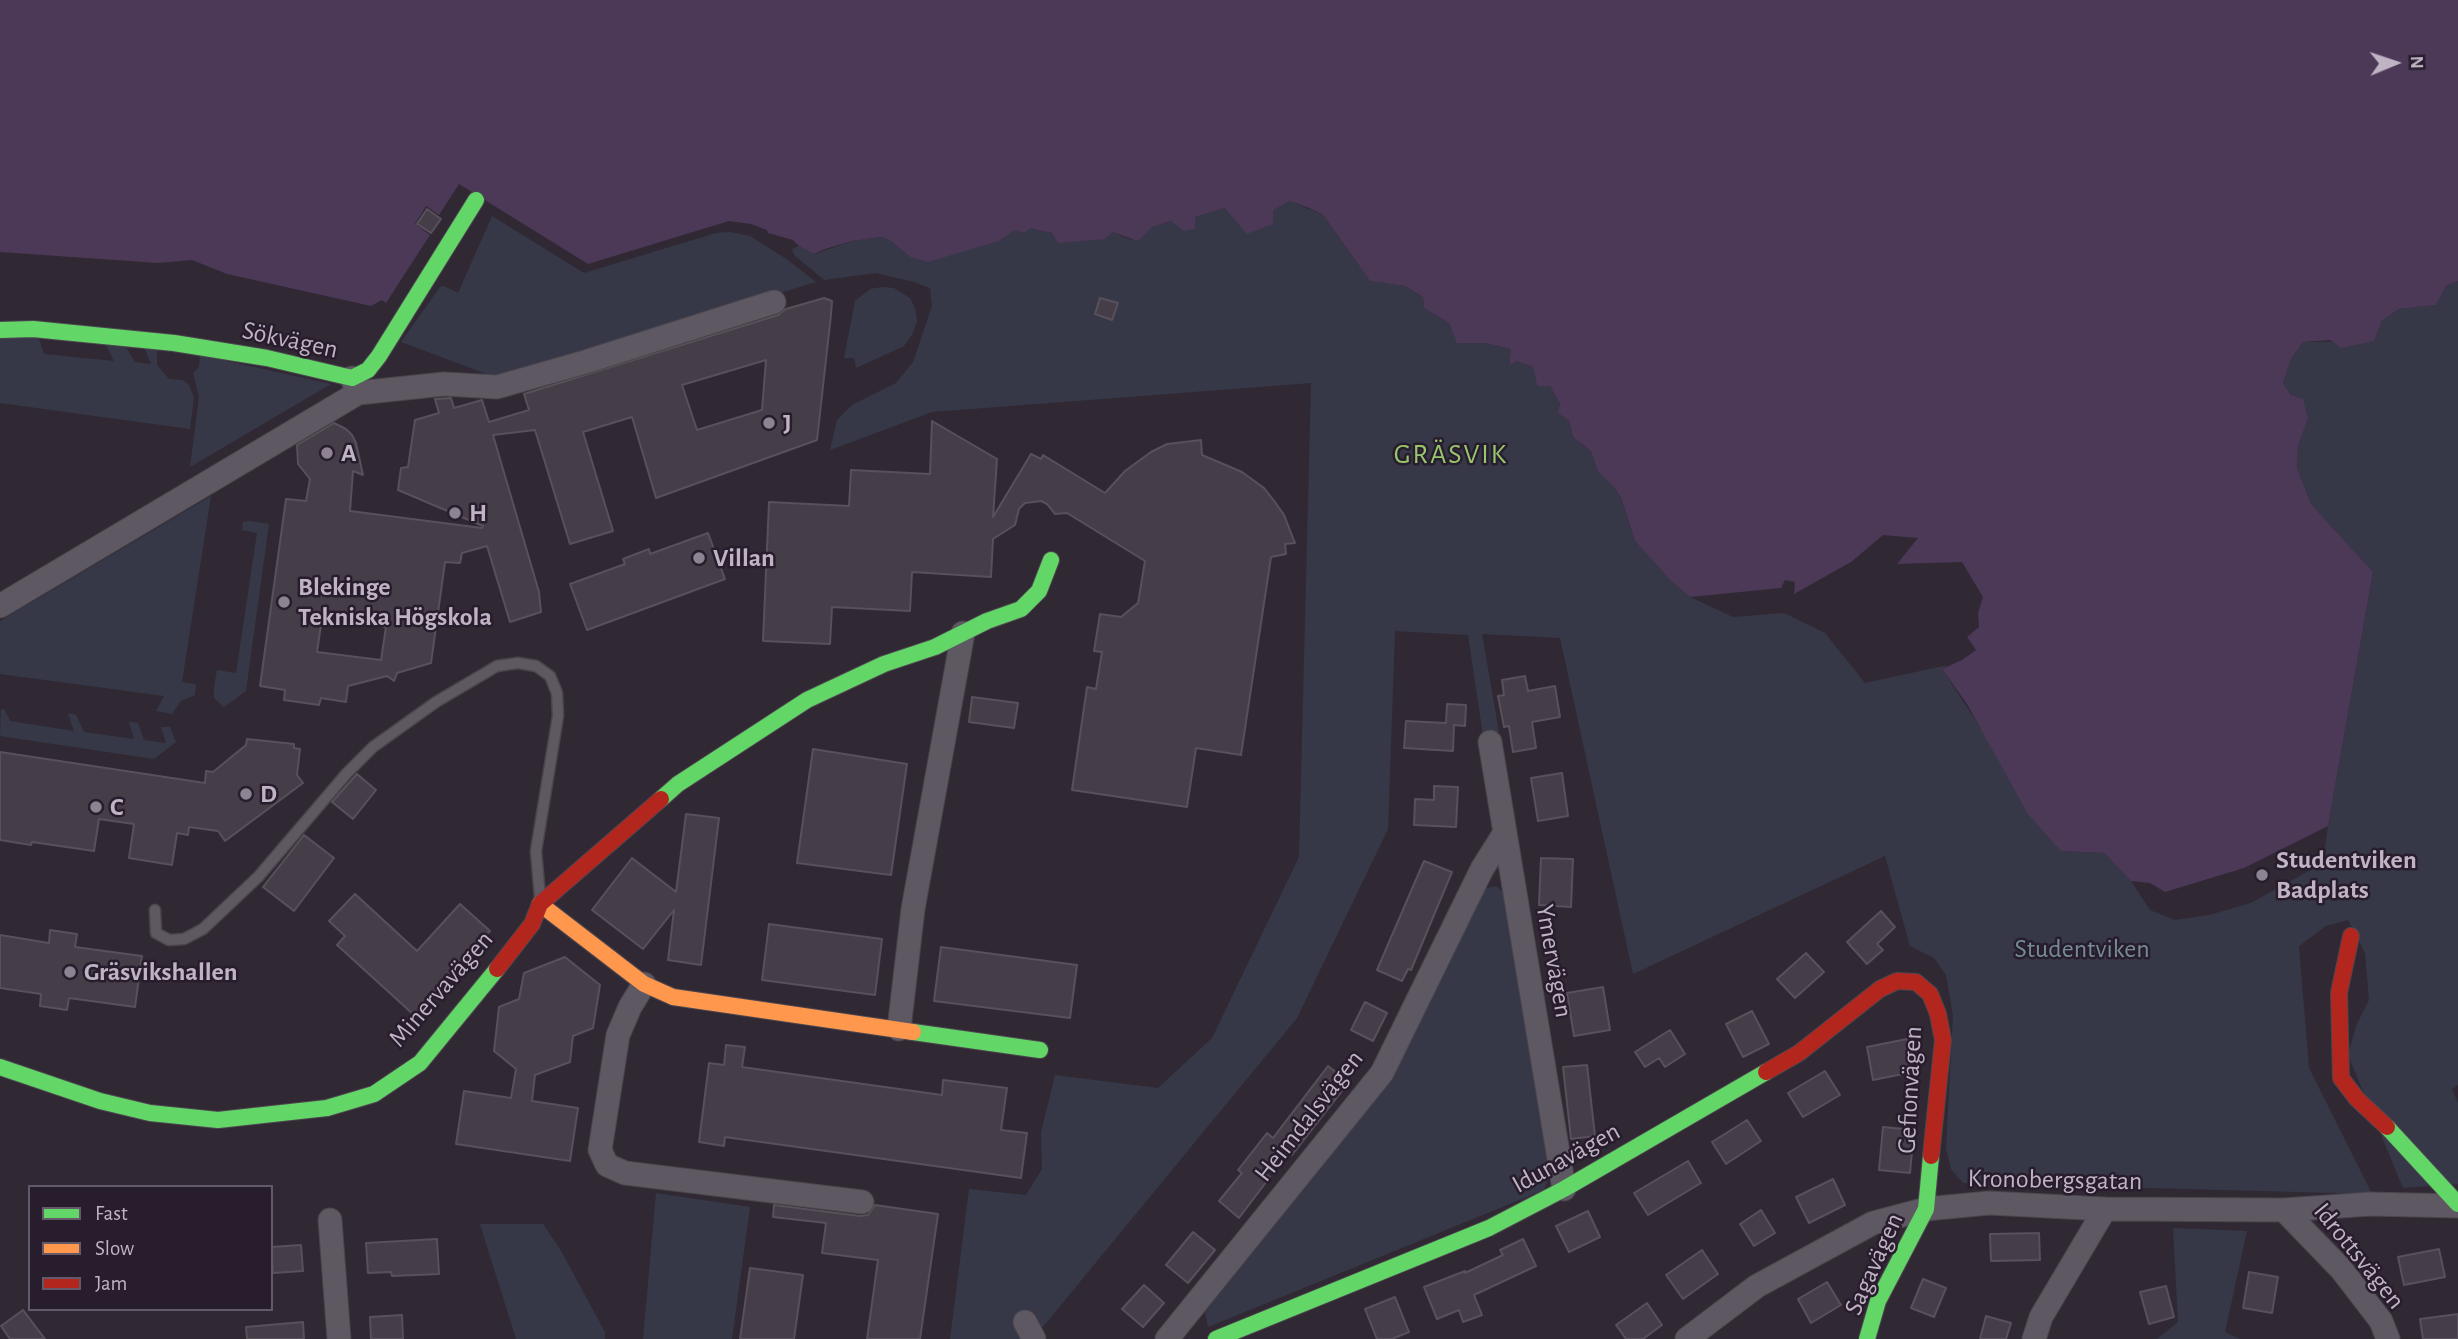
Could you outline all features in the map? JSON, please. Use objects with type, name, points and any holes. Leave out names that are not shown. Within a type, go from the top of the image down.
[{"type":"street","name":"Sökvägen","points":[[0,330],[33,329],[174,343],[267,358],[355,386],[379,356],[476,200]]},
{"type":"street","points":[[0,606],[355,386],[444,383],[497,387],[774,302]]},
{"type":"street","name":"Minervavägen","points":[[0,1067],[100,1101],[150,1113],[218,1120],[332,1106],[374,1094],[419,1063],[440,1041],[533,924],[540,904],[678,784],[807,700],[884,664],[935,647],[987,621],[1021,608],[1039,591],[1051,560]]},
{"type":"street","points":[[899,1029],[913,909],[963,633]]},
{"type":"street","name":"Ymervägen","points":[[1490,742],[1564,1189]]},
{"type":"street","name":"Heimdalsvägen","points":[[1167,1339],[1382,1073],[1482,869],[1504,834]]},
{"type":"street","points":[[540,904],[644,984],[673,997],[1040,1050]]},
{"type":"street","points":[[2351,936],[2339,993],[2341,1077],[2357,1099],[2401,1139],[2458,1205]]},
{"type":"street","name":"Idunavägen","points":[[1216,1339],[1489,1228],[1564,1189],[1799,1053],[1880,989],[1897,981],[1916,982]]},
{"type":"street","name":"Gefionvägen","points":[[1916,982],[1930,994],[1938,1014],[1943,1040],[1926,1209]]},
{"type":"street","points":[[644,984],[629,1007],[618,1035],[600,1150],[607,1165],[625,1173],[862,1202]]},
{"type":"street","name":"Kronobergsgatan","points":[[1687,1339],[1757,1286],[1872,1223],[1926,1209],[1989,1203],[2105,1209],[2284,1210],[2370,1205],[2458,1205]]},
{"type":"street","name":"Sagavägen","points":[[1867,1339],[1878,1301],[1926,1209]]},
{"type":"street","points":[[2034,1339],[2041,1317],[2105,1209]]},
{"type":"street","name":"Idrottsvägen","points":[[2284,1210],[2341,1269],[2381,1321],[2388,1339]]},
{"type":"street","points":[[330,1220],[339,1339]]},
{"type":"lane","points":[[155,910],[156,933],[169,940],[184,939],[203,929],[258,877],[347,773],[373,747],[436,702],[497,666],[518,663],[536,666],[550,676],[557,692],[558,716],[536,851],[540,904]]},
{"type":"green space","name":"Studentviken","points":[[1290,201],[1323,215],[1370,281],[1405,286],[1423,297],[1424,308],[1449,323],[1458,343],[1485,343],[1511,349],[1509,365],[1516,361],[1533,367],[1537,386],[1550,386],[1560,404],[1559,413],[1569,421],[1573,437],[1591,451],[1598,472],[1613,486],[1621,499],[1635,541],[1671,581],[1690,597],[1733,617],[1784,613],[1825,633],[1865,683],[1948,665],[1942,669],[2061,851],[2104,853],[2131,881],[2150,910],[2175,920],[2209,915],[2251,903],[2323,863],[2373,572],[2311,504],[2297,468],[2298,446],[2308,419],[2283,383],[2291,359],[2303,342],[2374,341],[2382,321],[2399,309],[2436,305],[2446,286],[2458,281],[2458,1085],[2452,1089],[2458,1103],[2458,1184],[2403,1188],[2348,1055],[2356,1026],[2369,1000],[2365,953],[2348,920],[2326,926],[2299,946],[2309,1068],[2372,1194],[1963,1183],[1951,1169],[1946,1148],[1953,1016],[1946,975],[1934,958],[1910,946],[1885,856],[1633,974],[1560,638],[1482,634],[1499,732],[1483,736],[1468,635],[1395,631],[1388,829],[1297,1018],[1033,1339],[950,1339],[969,1189],[1026,1195],[1042,1169],[1041,1132],[1055,1075],[1158,1088],[1212,1038],[1299,857],[1311,383],[932,412],[830,450],[837,420],[852,405],[896,383],[913,362],[932,306],[930,288],[876,273],[824,280],[794,255],[792,249],[799,246],[815,254],[852,241],[881,237],[891,241],[910,257],[999,241],[1016,229],[1030,227],[1052,233],[1112,232],[1131,240],[1151,227],[1225,208],[1272,210]]},
{"type":"green space","points":[[492,216],[584,273],[716,233],[730,232],[750,236],[816,282],[500,379],[401,342],[440,287],[444,286],[458,293]]},
{"type":"green space","points":[[894,288],[910,298],[917,321],[904,346],[856,368],[854,358],[844,358],[855,301],[870,289]]},
{"type":"green space","points":[[38,336],[44,354],[114,361],[105,343],[124,344],[135,362],[151,364],[144,347],[157,349],[157,365],[169,379],[183,380],[189,385],[194,397],[190,429],[0,403],[0,337]]},
{"type":"green space","points":[[200,355],[331,384],[190,467],[199,397],[193,373],[199,367]]},
{"type":"green space","points":[[211,496],[182,682],[196,684],[195,695],[181,701],[172,714],[156,711],[164,696],[0,674],[0,621]]},
{"type":"green space","points":[[243,522],[269,524],[246,691],[224,707],[214,698],[214,687],[217,670],[236,673],[257,533],[242,530]]},
{"type":"green space","points":[[1,709],[5,710],[10,721],[74,731],[68,713],[76,715],[84,732],[134,739],[129,722],[138,723],[144,740],[166,743],[161,727],[170,727],[176,742],[154,759],[0,736]]},
{"type":"green space","points":[[1496,886],[1506,895],[1550,1175],[1544,1190],[1208,1327],[1205,1312],[1388,1083],[1483,889]]},
{"type":"green space","points":[[656,1193],[750,1207],[732,1339],[643,1339]]},
{"type":"green space","points":[[480,1224],[543,1224],[560,1249],[605,1332],[605,1339],[516,1339]]},
{"type":"green space","points":[[2173,1228],[2247,1231],[2225,1332],[2240,1339],[2157,1339],[2178,1322]]},
{"type":"shaded area","points":[[0,0],[2458,0],[2458,281],[2446,286],[2436,305],[2399,309],[2382,321],[2374,341],[2341,348],[2330,340],[2303,342],[2291,359],[2283,383],[2291,395],[2303,399],[2308,419],[2298,446],[2297,468],[2311,504],[2373,572],[2328,826],[2244,868],[2165,892],[2150,883],[2131,881],[2104,853],[2061,851],[2028,814],[1967,704],[1942,669],[1976,650],[1967,637],[1979,627],[1978,613],[1983,597],[1962,562],[1897,564],[1918,538],[1883,535],[1851,562],[1794,594],[1795,582],[1785,580],[1781,588],[1690,597],[1671,581],[1635,541],[1621,498],[1598,472],[1591,451],[1573,437],[1569,421],[1558,413],[1560,404],[1550,386],[1537,386],[1533,367],[1516,361],[1509,366],[1511,349],[1485,343],[1457,343],[1449,323],[1424,308],[1423,297],[1405,286],[1370,281],[1323,215],[1309,208],[1290,201],[1273,210],[1273,224],[1247,234],[1225,208],[1195,217],[1195,229],[1184,231],[1171,221],[1152,227],[1138,241],[1112,232],[1105,239],[1058,243],[1052,233],[1030,228],[1024,233],[1015,230],[999,241],[928,262],[910,257],[891,241],[881,237],[852,241],[814,254],[793,240],[768,233],[767,230],[751,224],[729,221],[588,264],[459,184],[439,215],[426,206],[415,224],[430,235],[386,303],[382,300],[371,306],[227,274],[192,260],[158,263],[0,252]]},
{"type":"building","points":[[427,209],[441,219],[431,233],[417,224]]},
{"type":"building","points":[[824,298],[832,301],[817,440],[656,498],[632,417],[583,432],[613,531],[570,544],[535,430],[493,435],[539,592],[541,612],[510,622],[487,546],[462,553],[460,563],[445,562],[431,663],[397,673],[394,681],[387,676],[348,686],[346,702],[321,698],[319,705],[284,700],[285,690],[260,686],[286,499],[306,501],[310,479],[298,464],[297,445],[334,423],[352,435],[363,475],[353,471],[350,511],[482,528],[483,526],[398,490],[401,468],[408,467],[415,420],[439,413],[435,399],[451,398],[454,408],[482,400],[489,422],[529,410],[524,394],[778,315],[786,309]],"holes":[[[766,360],[762,410],[697,430],[682,385]],[[322,618],[386,627],[381,660],[317,652]]]},
{"type":"building","points":[[1100,298],[1118,303],[1112,320],[1095,314]]},
{"type":"building","points":[[932,421],[997,459],[993,517],[1031,454],[1041,459],[1043,455],[1105,493],[1125,471],[1151,452],[1167,444],[1201,440],[1202,455],[1242,472],[1264,488],[1284,515],[1295,543],[1285,544],[1286,554],[1271,557],[1241,755],[1196,748],[1187,807],[1072,790],[1087,687],[1096,689],[1102,652],[1094,651],[1100,614],[1121,617],[1138,603],[1145,561],[1067,513],[1055,514],[1041,501],[1025,503],[1019,509],[1015,525],[993,539],[991,577],[912,572],[910,611],[832,607],[830,644],[763,641],[769,502],[849,506],[851,470],[930,474]]},
{"type":"building","points":[[708,533],[725,579],[587,630],[570,584],[625,564],[623,559],[649,549],[650,554]]},
{"type":"building","points":[[1525,676],[1528,691],[1555,686],[1560,717],[1532,722],[1536,748],[1513,752],[1509,726],[1504,727],[1498,696],[1504,695],[1502,680]]},
{"type":"building","points":[[972,697],[1018,703],[1014,728],[969,722]]},
{"type":"building","points":[[1447,704],[1466,705],[1465,726],[1454,725],[1453,751],[1404,748],[1406,721],[1446,723]]},
{"type":"building","name":"C","points":[[247,739],[294,744],[294,748],[300,749],[297,775],[303,783],[225,841],[218,831],[189,827],[188,835],[177,833],[172,865],[129,858],[134,824],[99,819],[94,851],[0,840],[0,752],[205,783],[206,771],[213,772],[246,745]]},
{"type":"building","points":[[813,749],[907,764],[891,875],[797,863]]},
{"type":"building","points":[[1562,773],[1568,816],[1538,821],[1531,778]]},
{"type":"building","points":[[357,774],[376,790],[353,819],[332,802]]},
{"type":"building","points":[[1434,786],[1458,787],[1456,827],[1414,825],[1415,799],[1434,800]]},
{"type":"building","points":[[686,814],[719,818],[701,965],[668,960],[674,910],[643,949],[592,910],[632,858],[676,892]]},
{"type":"building","points":[[304,835],[334,858],[294,911],[263,887]]},
{"type":"building","points":[[1541,858],[1573,859],[1571,907],[1539,905]]},
{"type":"building","points":[[1424,861],[1452,872],[1411,970],[1408,969],[1402,981],[1377,970]]},
{"type":"building","points":[[355,894],[417,951],[460,904],[490,931],[414,1015],[337,945],[345,936],[329,921]]},
{"type":"building","points":[[1881,911],[1895,927],[1877,944],[1883,950],[1867,964],[1847,942]]},
{"type":"building","points":[[769,924],[882,939],[875,995],[762,980]]},
{"type":"building","name":"Gräsvikshallen","points":[[50,930],[77,934],[75,947],[142,956],[135,1007],[69,998],[67,1010],[40,1006],[41,994],[0,988],[0,935],[49,943]]},
{"type":"building","points":[[941,947],[1077,965],[1070,1018],[934,1001]]},
{"type":"building","points":[[1806,953],[1824,972],[1795,998],[1777,979]]},
{"type":"building","points":[[565,957],[600,985],[593,1028],[573,1036],[570,1062],[535,1075],[532,1101],[578,1108],[570,1161],[456,1144],[464,1091],[511,1098],[516,1069],[494,1051],[499,1007],[519,999],[524,973]]},
{"type":"building","points":[[1603,987],[1610,1030],[1574,1036],[1567,993]]},
{"type":"building","points":[[1365,1002],[1387,1013],[1373,1041],[1351,1030]]},
{"type":"building","points":[[1752,1011],[1769,1044],[1743,1057],[1726,1024]]},
{"type":"building","points":[[1670,1030],[1685,1054],[1665,1067],[1659,1058],[1645,1067],[1635,1052]]},
{"type":"building","points":[[1907,1039],[1913,1072],[1873,1080],[1867,1047]]},
{"type":"building","points":[[726,1045],[745,1047],[742,1067],[942,1095],[943,1080],[1007,1088],[1001,1130],[1027,1133],[1021,1178],[725,1137],[724,1146],[699,1142],[709,1063],[724,1065]]},
{"type":"building","points":[[1587,1065],[1595,1136],[1571,1139],[1563,1067]]},
{"type":"building","points":[[1328,1066],[1349,1082],[1292,1155],[1283,1147],[1263,1172],[1270,1177],[1239,1218],[1219,1201],[1242,1173],[1238,1170],[1267,1133],[1273,1138]]},
{"type":"building","points":[[1825,1071],[1840,1095],[1803,1117],[1788,1093]]},
{"type":"building","points":[[1747,1120],[1761,1141],[1726,1164],[1712,1142]]},
{"type":"building","points":[[1883,1127],[1914,1130],[1910,1173],[1879,1170]]},
{"type":"building","points":[[1688,1161],[1701,1183],[1648,1215],[1634,1193]]},
{"type":"building","points":[[1833,1179],[1845,1205],[1809,1223],[1796,1197]]},
{"type":"building","points":[[774,1205],[860,1216],[868,1215],[875,1205],[938,1214],[920,1339],[867,1339],[878,1260],[822,1253],[826,1223],[773,1217]]},
{"type":"building","points":[[1761,1210],[1775,1233],[1754,1246],[1740,1224]]},
{"type":"building","points":[[1588,1211],[1600,1237],[1569,1252],[1556,1226]]},
{"type":"building","points":[[1193,1232],[1215,1250],[1188,1283],[1166,1265]]},
{"type":"building","points":[[2039,1233],[2040,1260],[1991,1261],[1990,1234]]},
{"type":"building","points":[[437,1239],[439,1274],[392,1276],[391,1272],[368,1273],[366,1243]]},
{"type":"building","points":[[1523,1239],[1536,1266],[1474,1295],[1482,1315],[1463,1322],[1459,1310],[1437,1319],[1424,1287],[1465,1273],[1503,1255],[1500,1250]]},
{"type":"building","points":[[301,1245],[303,1271],[273,1273],[273,1247]]},
{"type":"building","points":[[2439,1249],[2445,1277],[2404,1285],[2398,1257]]},
{"type":"building","points":[[1702,1250],[1718,1274],[1683,1299],[1666,1275]]},
{"type":"building","points":[[750,1268],[803,1275],[794,1339],[740,1339]]},
{"type":"building","points":[[2249,1272],[2278,1277],[2272,1313],[2243,1308]]},
{"type":"building","points":[[1923,1279],[1946,1288],[1934,1317],[1911,1308]]},
{"type":"building","points":[[1827,1282],[1841,1305],[1811,1323],[1798,1299]]},
{"type":"building","points":[[1144,1285],[1164,1303],[1143,1327],[1122,1309]]},
{"type":"building","points":[[2166,1286],[2174,1317],[2149,1324],[2140,1292]]},
{"type":"building","points":[[1395,1297],[1409,1332],[1392,1339],[1377,1339],[1365,1309]]},
{"type":"building","points":[[1647,1303],[1662,1325],[1643,1339],[1626,1339],[1616,1325]]},
{"type":"building","points":[[23,1310],[45,1339],[10,1339],[1,1326]]},
{"type":"building","points":[[2458,1314],[2458,1339],[2423,1339],[2420,1319]]},
{"type":"building","points":[[402,1315],[403,1339],[371,1339],[370,1317]]},
{"type":"building","points":[[1986,1316],[2011,1323],[2006,1339],[1980,1339]]},
{"type":"building","points":[[303,1322],[304,1339],[247,1339],[246,1327]]},
{"type":"traffic: fast","points":[[0,330],[33,329],[174,343],[267,358],[352,378],[368,370],[379,356],[476,200]]},
{"type":"traffic: fast","points":[[661,799],[678,784],[807,700],[884,664],[935,647],[987,621],[1021,609],[1039,591],[1051,560]]},
{"type":"traffic: fast","points":[[0,1067],[100,1101],[150,1113],[218,1120],[327,1108],[374,1094],[420,1063],[497,969]]},
{"type":"traffic: fast","points":[[913,1032],[1040,1050]]},
{"type":"traffic: fast","points":[[1216,1339],[1489,1228],[1564,1189],[1766,1072]]},
{"type":"traffic: fast","points":[[2387,1127],[2458,1204]]},
{"type":"traffic: fast","points":[[1867,1339],[1878,1301],[1926,1209],[1931,1156]]},
{"type":"traffic: slow","points":[[540,904],[644,984],[673,997],[913,1032]]},
{"type":"traffic: jam","points":[[497,969],[532,924],[540,904],[661,799]]},
{"type":"traffic: jam","points":[[2351,936],[2339,993],[2341,1078],[2357,1099],[2387,1127]]},
{"type":"traffic: jam","points":[[1766,1072],[1799,1053],[1880,989],[1897,981],[1916,982],[1930,994],[1938,1014],[1943,1040],[1931,1156]]},
{"type":"place","name":"J","points":[[769,423]]},
{"type":"place","name":"A","points":[[327,453]]},
{"type":"place","name":"H","points":[[455,513]]},
{"type":"place","name":"Villan","points":[[699,558]]},
{"type":"place","name":"Blekinge Tekniska Högskola","points":[[284,602]]},
{"type":"place","name":"D","points":[[246,794]]},
{"type":"place","name":"C","points":[[96,807]]},
{"type":"place","name":"Studentviken Badplats","points":[[2262,875]]},
{"type":"place","name":"Gräsvikshallen","points":[[70,972]]},
{"type":"district","name":"GRÄSVIK","points":[[1451,455]]}]
